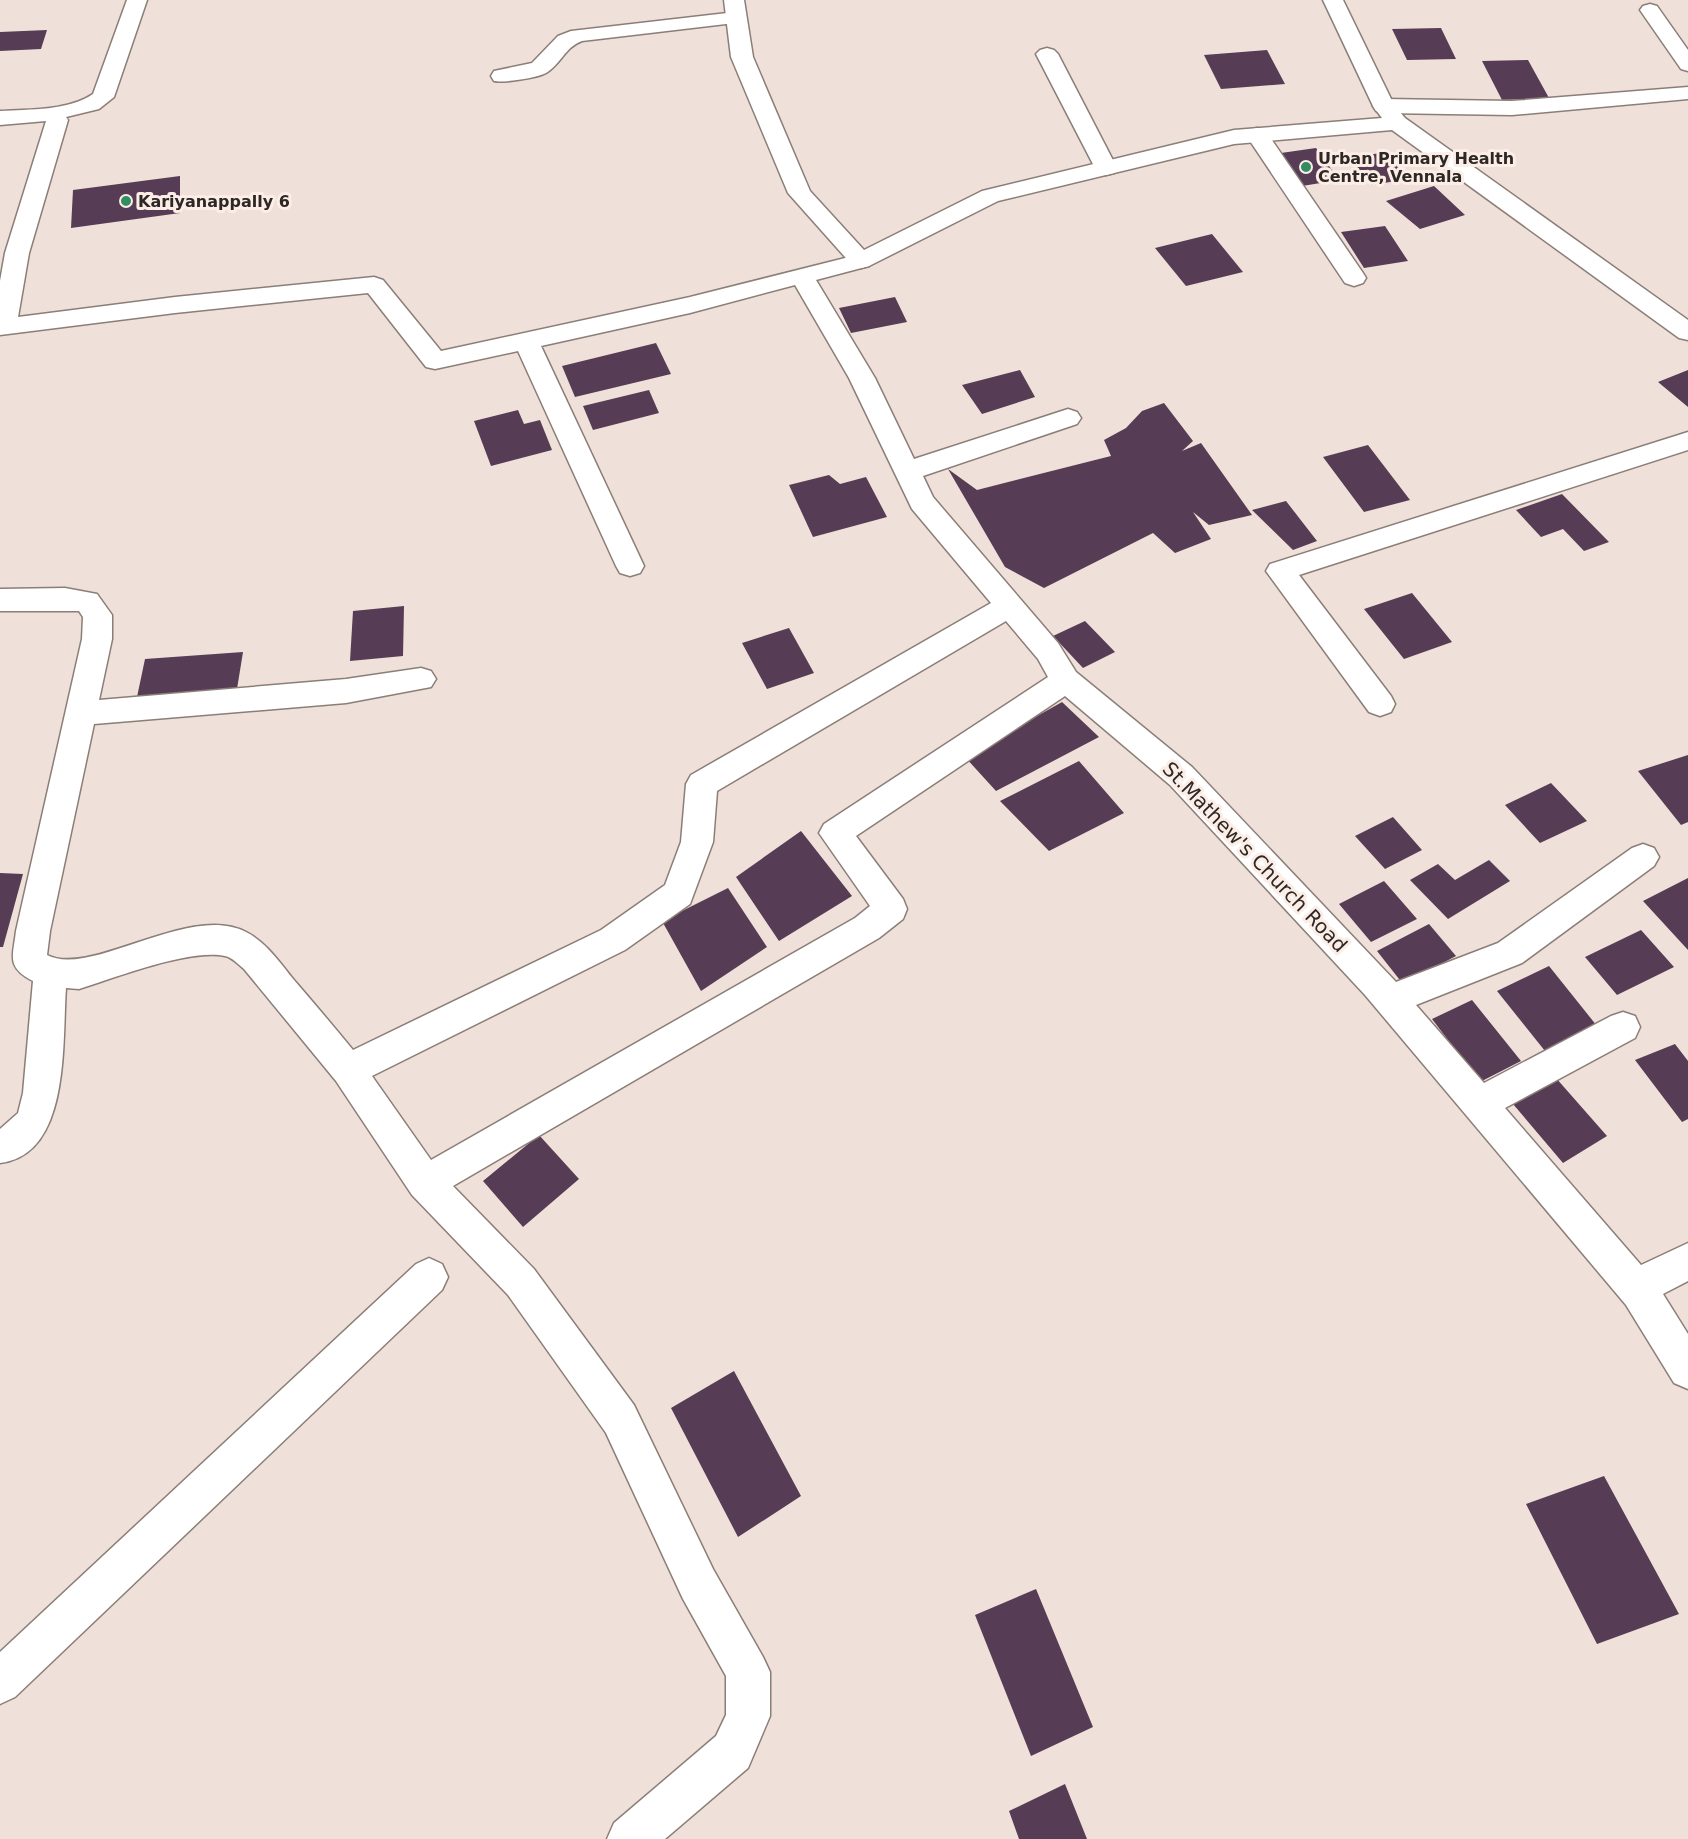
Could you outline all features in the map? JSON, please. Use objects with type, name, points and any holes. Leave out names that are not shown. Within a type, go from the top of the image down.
[{"type":"street","points":[[0,118],[50,114],[85,106],[103,97],[137,0]]},
{"type":"street","points":[[1333,0],[1391,115],[1688,332]]},
{"type":"street","points":[[502,76],[539,68],[565,40],[578,35],[735,9],[742,57],[799,193],[861,261]]},
{"type":"street","points":[[1650,10],[1688,65]]},
{"type":"street","points":[[1047,54],[1106,168]]},
{"type":"street","points":[[50,114],[57,120],[17,254],[2,327],[175,305],[374,285],[435,361],[690,305],[861,261],[990,196],[1234,137],[1391,115],[1512,108],[1688,93]]},
{"type":"street","points":[[1257,135],[1354,278]]},
{"type":"street","name":"St.Mathew's Church Road","points":[[802,276],[862,378],[922,502],[1048,651],[1066,680],[1181,776],[1391,999],[1636,1288],[1688,1369]]},
{"type":"street","points":[[526,340],[630,566]]},
{"type":"street","points":[[907,471],[1068,418]]},
{"type":"street","points":[[1380,704],[1280,571],[1688,441]]},
{"type":"street","points":[[0,600],[65,599],[87,602],[98,615],[97,639],[33,931],[30,962],[50,974],[79,974],[165,947],[209,940],[235,942],[256,959],[348,1070],[425,1183],[521,1281],[620,1419],[698,1584],[748,1672],[748,1716],[732,1752],[630,1839]]},
{"type":"street","points":[[348,1070],[613,940],[678,894],[697,842],[702,784],[1010,605]]},
{"type":"street","points":[[81,713],[346,691],[421,680]]},
{"type":"street","points":[[425,1183],[867,928],[891,909],[835,833],[1066,680]]},
{"type":"street","points":[[1391,999],[1510,953],[1642,857]]},
{"type":"street","points":[[0,1146],[9,1145],[33,1122],[41,1093],[50,974]]},
{"type":"street","points":[[1479,1104],[1623,1027]]},
{"type":"street","points":[[1636,1288],[1688,1261]]},
{"type":"street","points":[[0,1682],[429,1277]]},
{"type":"building","points":[[1441,28],[1456,59],[1407,60],[1392,29]]},
{"type":"building","points":[[47,30],[41,49],[0,51],[0,32]]},
{"type":"building","points":[[1267,50],[1285,84],[1221,89],[1204,55]]},
{"type":"building","points":[[1528,60],[1549,98],[1502,100],[1482,61]]},
{"type":"building","name":"Urban Primary Health Centre, Vennala","points":[[1316,148],[1339,180],[1296,187],[1274,154]]},
{"type":"building","points":[[1386,152],[1408,179],[1372,185],[1350,158]]},
{"type":"building","name":"Kariyanappally 6","points":[[180,176],[180,213],[71,228],[73,190]]},
{"type":"building","points":[[1434,186],[1465,215],[1420,229],[1386,201]]},
{"type":"building","points":[[1385,226],[1408,261],[1364,268],[1341,232]]},
{"type":"building","points":[[1212,234],[1243,272],[1186,286],[1155,248]]},
{"type":"building","points":[[895,297],[907,322],[851,333],[839,308]]},
{"type":"building","points":[[656,343],[671,374],[575,397],[562,366]]},
{"type":"building","points":[[1020,370],[1035,397],[982,414],[962,385]]},
{"type":"building","points":[[1688,370],[1688,407],[1658,382]]},
{"type":"building","points":[[649,390],[659,413],[593,430],[583,406]]},
{"type":"building","points":[[1164,403],[1193,441],[1182,451],[1201,443],[1252,515],[1209,525],[1193,512],[1211,539],[1175,553],[1153,533],[1044,588],[1005,567],[948,469],[977,490],[1111,456],[1104,440],[1126,428],[1142,411]]},
{"type":"building","points":[[518,410],[524,424],[540,420],[552,450],[491,466],[474,421]]},
{"type":"building","points":[[1368,445],[1410,500],[1364,512],[1323,457]]},
{"type":"building","points":[[829,475],[840,484],[866,477],[887,517],[813,537],[789,485]]},
{"type":"building","points":[[1562,494],[1609,542],[1584,551],[1563,529],[1541,537],[1516,510]]},
{"type":"building","points":[[1286,501],[1317,541],[1293,550],[1252,510]]},
{"type":"building","points":[[1412,593],[1452,642],[1404,659],[1364,609]]},
{"type":"building","points":[[404,606],[403,656],[350,661],[353,611]]},
{"type":"building","points":[[1085,621],[1115,652],[1083,668],[1053,636]]},
{"type":"building","points":[[789,628],[814,673],[767,689],[742,643]]},
{"type":"building","points":[[243,652],[237,689],[137,697],[145,659]]},
{"type":"building","points":[[1062,702],[1099,737],[996,791],[965,757]]},
{"type":"building","points":[[1688,755],[1688,822],[1681,825],[1638,771]]},
{"type":"building","points":[[1079,761],[1124,813],[1049,851],[1000,801]]},
{"type":"building","points":[[1551,783],[1587,821],[1540,843],[1505,805]]},
{"type":"building","points":[[1393,817],[1422,850],[1385,869],[1355,836]]},
{"type":"building","points":[[801,831],[852,896],[779,941],[736,877]]},
{"type":"building","points":[[1489,860],[1510,881],[1448,919],[1410,880],[1438,864],[1455,880]]},
{"type":"building","points":[[0,873],[23,874],[3,947],[0,947]]},
{"type":"building","points":[[1688,878],[1688,950],[1643,901]]},
{"type":"building","points":[[1384,881],[1417,919],[1371,942],[1339,904]]},
{"type":"building","points":[[728,888],[767,947],[701,991],[662,921]]},
{"type":"building","points":[[1429,924],[1456,956],[1403,984],[1377,951]]},
{"type":"building","points":[[1641,930],[1674,967],[1617,995],[1585,957]]},
{"type":"building","points":[[1549,966],[1597,1026],[1545,1051],[1497,991]]},
{"type":"building","points":[[1472,1000],[1521,1061],[1480,1082],[1432,1019]]},
{"type":"building","points":[[1675,1044],[1688,1061],[1688,1119],[1682,1122],[1635,1060]]},
{"type":"building","points":[[1556,1078],[1607,1136],[1563,1163],[1513,1104]]},
{"type":"building","points":[[539,1135],[579,1179],[523,1227],[483,1181]]},
{"type":"building","points":[[734,1371],[801,1496],[738,1537],[671,1408]]},
{"type":"building","points":[[1604,1476],[1679,1614],[1597,1644],[1526,1504]]},
{"type":"building","points":[[1036,1589],[1093,1727],[1031,1756],[975,1615]]},
{"type":"building","points":[[1065,1784],[1087,1839],[1019,1839],[1009,1811]]},
{"type":"place","name":"Urban Primary Health Centre, Vennala","points":[[1306,167]]},
{"type":"place","name":"Kariyanappally 6","points":[[126,201]]}]
